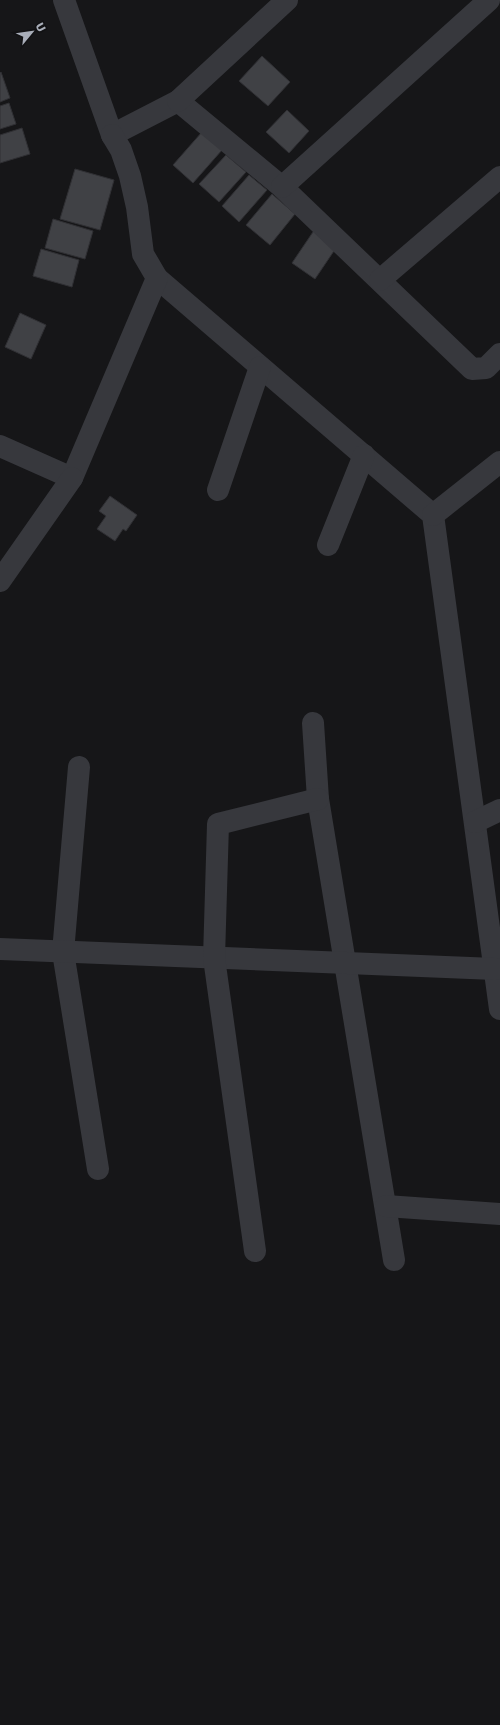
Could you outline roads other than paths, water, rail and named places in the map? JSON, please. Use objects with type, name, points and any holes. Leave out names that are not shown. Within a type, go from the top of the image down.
[{"type":"street","points":[[64,0],[112,135],[121,150],[130,176],[137,207],[143,254],[156,278],[433,515],[500,1008]]},
{"type":"street","points":[[112,135],[178,101],[287,0]]},
{"type":"street","points":[[282,187],[490,0]]},
{"type":"street","points":[[178,101],[282,187],[472,369],[486,368],[500,354]]},
{"type":"street","points":[[380,280],[500,178]]},
{"type":"street","points":[[0,580],[72,478],[156,278]]},
{"type":"street","points":[[218,490],[260,367]]},
{"type":"street","points":[[0,446],[72,478]]},
{"type":"street","points":[[328,545],[364,455]]},
{"type":"street","points":[[433,515],[500,462]]},
{"type":"street","points":[[313,723],[318,799],[394,1260]]},
{"type":"street","points":[[79,767],[63,952],[98,1169]]},
{"type":"street","points":[[255,1251],[214,958],[218,824],[318,799]]},
{"type":"street","points":[[474,822],[500,810]]},
{"type":"street","points":[[0,949],[495,969]]},
{"type":"street","points":[[386,1206],[500,1214]]}]
